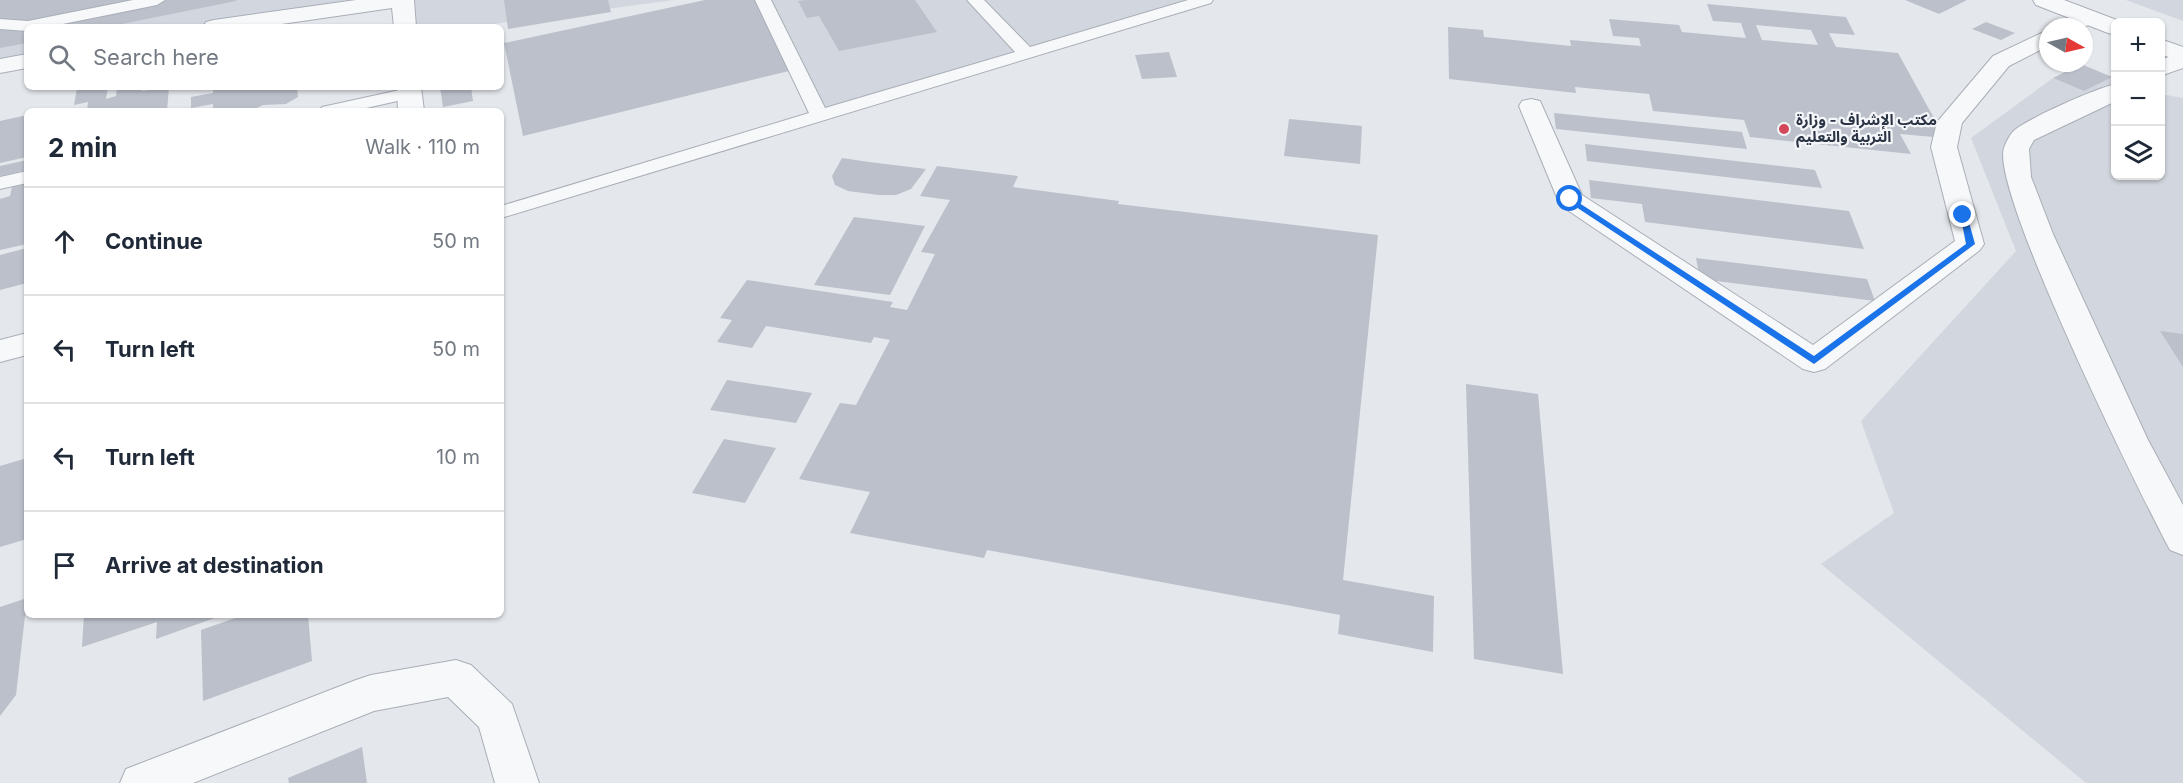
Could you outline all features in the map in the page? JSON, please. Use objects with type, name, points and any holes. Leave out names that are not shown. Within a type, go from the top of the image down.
[{"type":"street","points":[[235,24],[403,0],[405,24]]},
{"type":"street","points":[[2044,0],[2072,18]]},
{"type":"street","points":[[2093,24],[2111,27]]},
{"type":"street","points":[[1531,106],[1570,199],[1814,361],[1970,244],[1944,147],[1950,122],[2001,61],[2039,42]]},
{"type":"street","points":[[2165,48],[2183,57]]},
{"type":"street","points":[[2165,66],[2183,57]]},
{"type":"street","points":[[0,66],[24,62]]},
{"type":"street","points":[[2111,93],[2023,135],[2016,149],[2018,177],[2039,234],[2131,440],[2183,540]]},
{"type":"street","points":[[0,351],[24,345]]},
{"type":"street","points":[[142,783],[371,693],[456,678],[496,717],[517,783]]},
{"type":"lane","points":[[38,24],[157,0]]},
{"type":"lane","points":[[763,0],[820,116]]},
{"type":"lane","points":[[975,0],[1027,54]]},
{"type":"lane","points":[[504,211],[1205,0]]},
{"type":"lane","points":[[0,24],[24,26]]},
{"type":"lane","points":[[346,108],[410,97]]},
{"type":"lane","points":[[0,183],[24,178]]},
{"type":"shaded area","points":[[0,0],[403,0],[269,24],[24,24],[24,68],[0,72]]},
{"type":"shaded area","points":[[403,0],[674,0],[493,24],[405,24]]},
{"type":"shaded area","points":[[759,0],[1206,0],[820,116]]},
{"type":"shaded area","points":[[2126,0],[2183,0],[2183,21]]},
{"type":"shaded area","points":[[2111,76],[2111,180],[2165,180],[2165,95],[2183,98],[2183,783],[2086,783],[1821,564],[1894,513],[1861,421],[2016,251],[1971,138],[2053,78],[2084,91]]},
{"type":"building","points":[[0,0],[236,0],[122,24],[24,24],[24,44],[0,48]]},
{"type":"building","points":[[504,0],[608,0],[611,12],[508,29]]},
{"type":"building","points":[[705,0],[758,0],[789,71],[523,136],[504,43]]},
{"type":"building","points":[[915,0],[937,32],[839,51],[819,16],[807,18],[798,1]]},
{"type":"building","points":[[1905,0],[1967,0],[1939,14]]},
{"type":"building","points":[[1707,4],[1846,17],[1855,35],[1829,33],[1836,47],[1898,53],[1945,138],[1900,134],[1911,154],[1750,137],[1744,120],[1653,111],[1649,94],[1575,87],[1576,93],[1449,79],[1448,27],[1483,30],[1484,37],[1571,46],[1570,40],[1641,46],[1639,38],[1613,36],[1609,19],[1679,25],[1682,32],[1746,38],[1741,23],[1713,21]],"holes":[[[1756,25],[1811,30],[1818,45],[1762,40]]]},
{"type":"building","points":[[1986,22],[2015,33],[2001,40],[1972,29]]},
{"type":"building","points":[[1169,52],[1177,77],[1142,79],[1135,55]]},
{"type":"building","points":[[2093,69],[2111,77],[2084,91],[2053,78],[2065,72],[2093,72]]},
{"type":"building","points":[[77,90],[108,90],[106,99],[116,96],[117,90],[169,90],[167,108],[87,108],[88,102],[74,105]]},
{"type":"building","points":[[213,90],[297,90],[298,97],[286,104],[263,105],[257,108],[213,108],[213,104],[191,108],[191,97],[213,93]]},
{"type":"building","points":[[440,90],[471,90],[473,101],[443,107]]},
{"type":"building","points":[[1554,113],[1742,132],[1747,149],[1556,129]]},
{"type":"building","points":[[24,116],[24,158],[0,163],[0,121]]},
{"type":"building","points":[[1289,119],[1362,126],[1360,164],[1284,156]]},
{"type":"building","points":[[1585,144],[1815,170],[1822,188],[1587,161]]},
{"type":"building","points":[[842,158],[926,169],[911,189],[896,195],[848,191],[835,185],[832,176]]},
{"type":"building","points":[[24,161],[24,171],[0,176],[0,166]]},
{"type":"building","points":[[937,166],[1018,176],[1013,187],[1119,201],[1118,204],[1378,235],[1343,580],[1434,596],[1433,652],[1338,634],[1340,615],[987,550],[984,558],[850,533],[870,492],[799,479],[840,403],[856,405],[890,340],[874,337],[871,343],[766,326],[752,348],[717,342],[732,320],[720,318],[747,280],[893,302],[890,307],[907,310],[935,254],[921,252],[950,200],[920,196]]},
{"type":"building","points":[[1589,180],[1849,211],[1864,249],[1645,222],[1642,204],[1591,198]]},
{"type":"building","points":[[24,185],[24,245],[0,250],[0,199],[10,196],[12,187]]},
{"type":"building","points":[[854,217],[925,226],[890,295],[814,285]]},
{"type":"building","points":[[24,249],[24,284],[0,290],[0,255]]},
{"type":"building","points":[[1696,258],[1867,279],[1875,301],[1700,279]]},
{"type":"building","points":[[2160,331],[2183,334],[2183,367]]},
{"type":"building","points":[[727,380],[812,393],[796,423],[710,410]]},
{"type":"building","points":[[1466,384],[1538,394],[1563,674],[1474,659]]},
{"type":"building","points":[[724,439],[776,448],[745,503],[692,493]]},
{"type":"building","points":[[24,459],[24,540],[0,547],[0,466]]},
{"type":"building","points":[[24,599],[25,618],[16,695],[0,716],[0,607]]},
{"type":"building","points":[[84,618],[215,618],[156,639],[157,622],[82,647]]},
{"type":"building","points":[[235,618],[308,618],[312,661],[203,701],[201,630]]},
{"type":"building","points":[[362,747],[367,783],[289,783],[288,778]]},
{"type":"place","name":"مكتب الإشراف - وزارة التربية والتعليم","points":[[1784,129]]},
{"type":"route","points":[[1570,199],[1814,361],[1970,244],[1963,215]]}]
